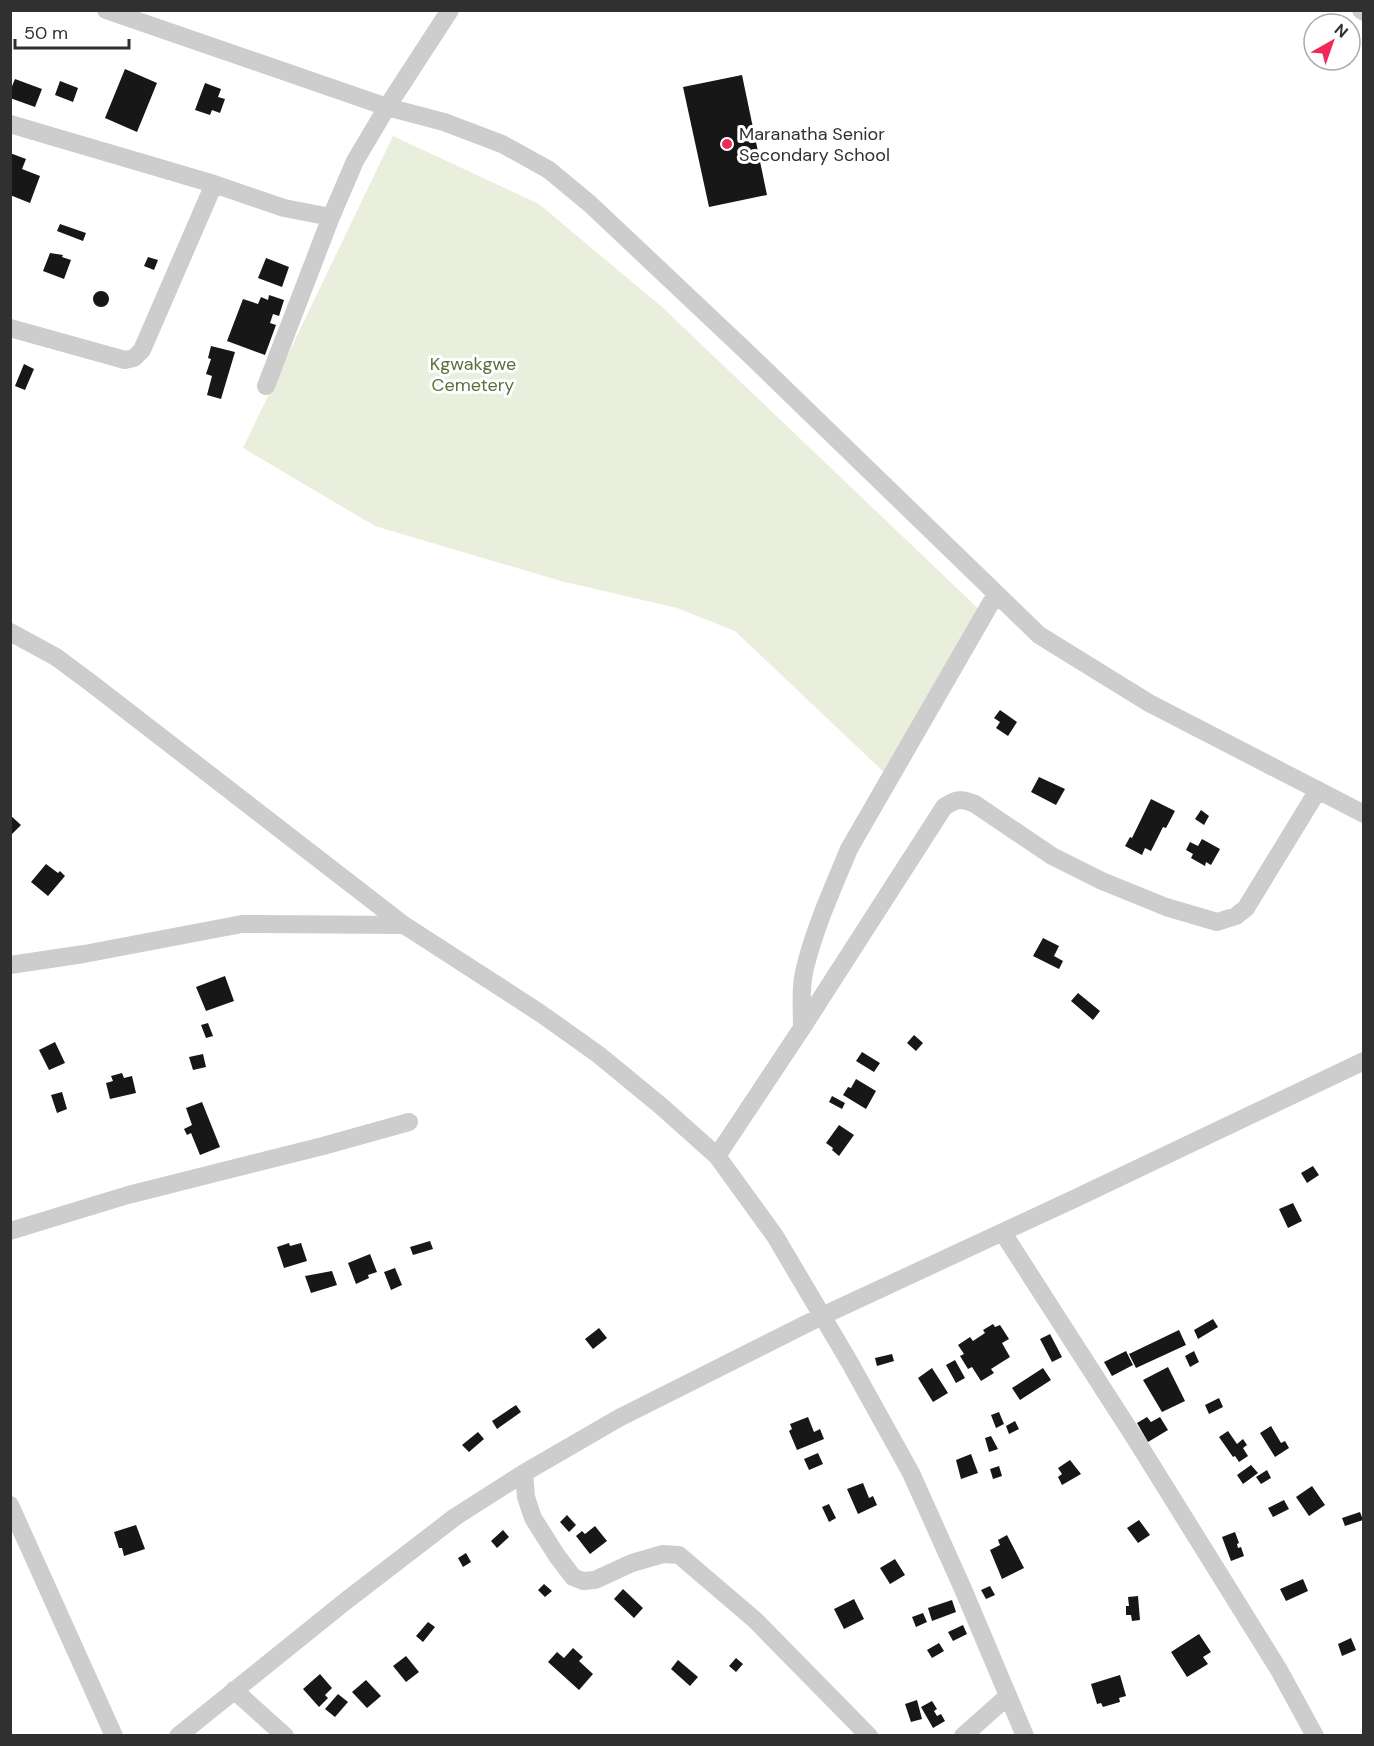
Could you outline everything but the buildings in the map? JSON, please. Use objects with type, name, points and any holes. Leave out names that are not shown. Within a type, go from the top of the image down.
[{"type":"street","points":[[106,10],[139,16],[387,107],[444,122],[502,144],[549,170],[590,204],[1039,635],[1149,704],[1364,814]]},
{"type":"street","points":[[266,386],[355,161],[450,10]]},
{"type":"street","points":[[10,124],[214,184],[284,208],[331,217]]},
{"type":"street","points":[[10,328],[125,360],[134,358],[142,350],[214,184]]},
{"type":"street","points":[[802,1028],[802,985],[805,968],[849,849],[996,594]]},
{"type":"street","points":[[10,632],[56,657],[91,683],[404,925],[540,1013],[599,1055],[717,1156],[775,1236],[911,1473],[963,1589],[1024,1736]]},
{"type":"street","points":[[717,1156],[944,807],[955,800],[965,799],[975,804],[1052,856],[1102,881],[1166,907],[1217,922],[1236,916],[1246,908],[1318,790]]},
{"type":"street","points":[[10,965],[242,924],[404,925]]},
{"type":"street","points":[[178,1736],[347,1600],[455,1517],[524,1473],[619,1418],[822,1316],[1003,1233],[1364,1061]]},
{"type":"street","points":[[10,1231],[128,1195],[409,1122]]},
{"type":"street","points":[[1003,1233],[1136,1440],[1279,1670],[1315,1736]]},
{"type":"street","points":[[524,1473],[526,1497],[533,1518],[557,1556],[573,1576],[583,1581],[595,1580],[632,1563],[663,1554],[679,1555],[755,1620],[869,1736]]},
{"type":"street","points":[[10,1506],[114,1736]]},
{"type":"street","points":[[234,1690],[285,1736]]},
{"type":"street","points":[[963,1736],[1008,1696]]},
{"type":"green space","name":"Kgwakgwe Cemetery","points":[[393,136],[539,204],[662,307],[985,615],[890,778],[735,631],[677,608],[561,581],[375,526],[243,448]]},
{"type":"place","name":"Maranatha Senior Secondary School","points":[[727,144]]}]
